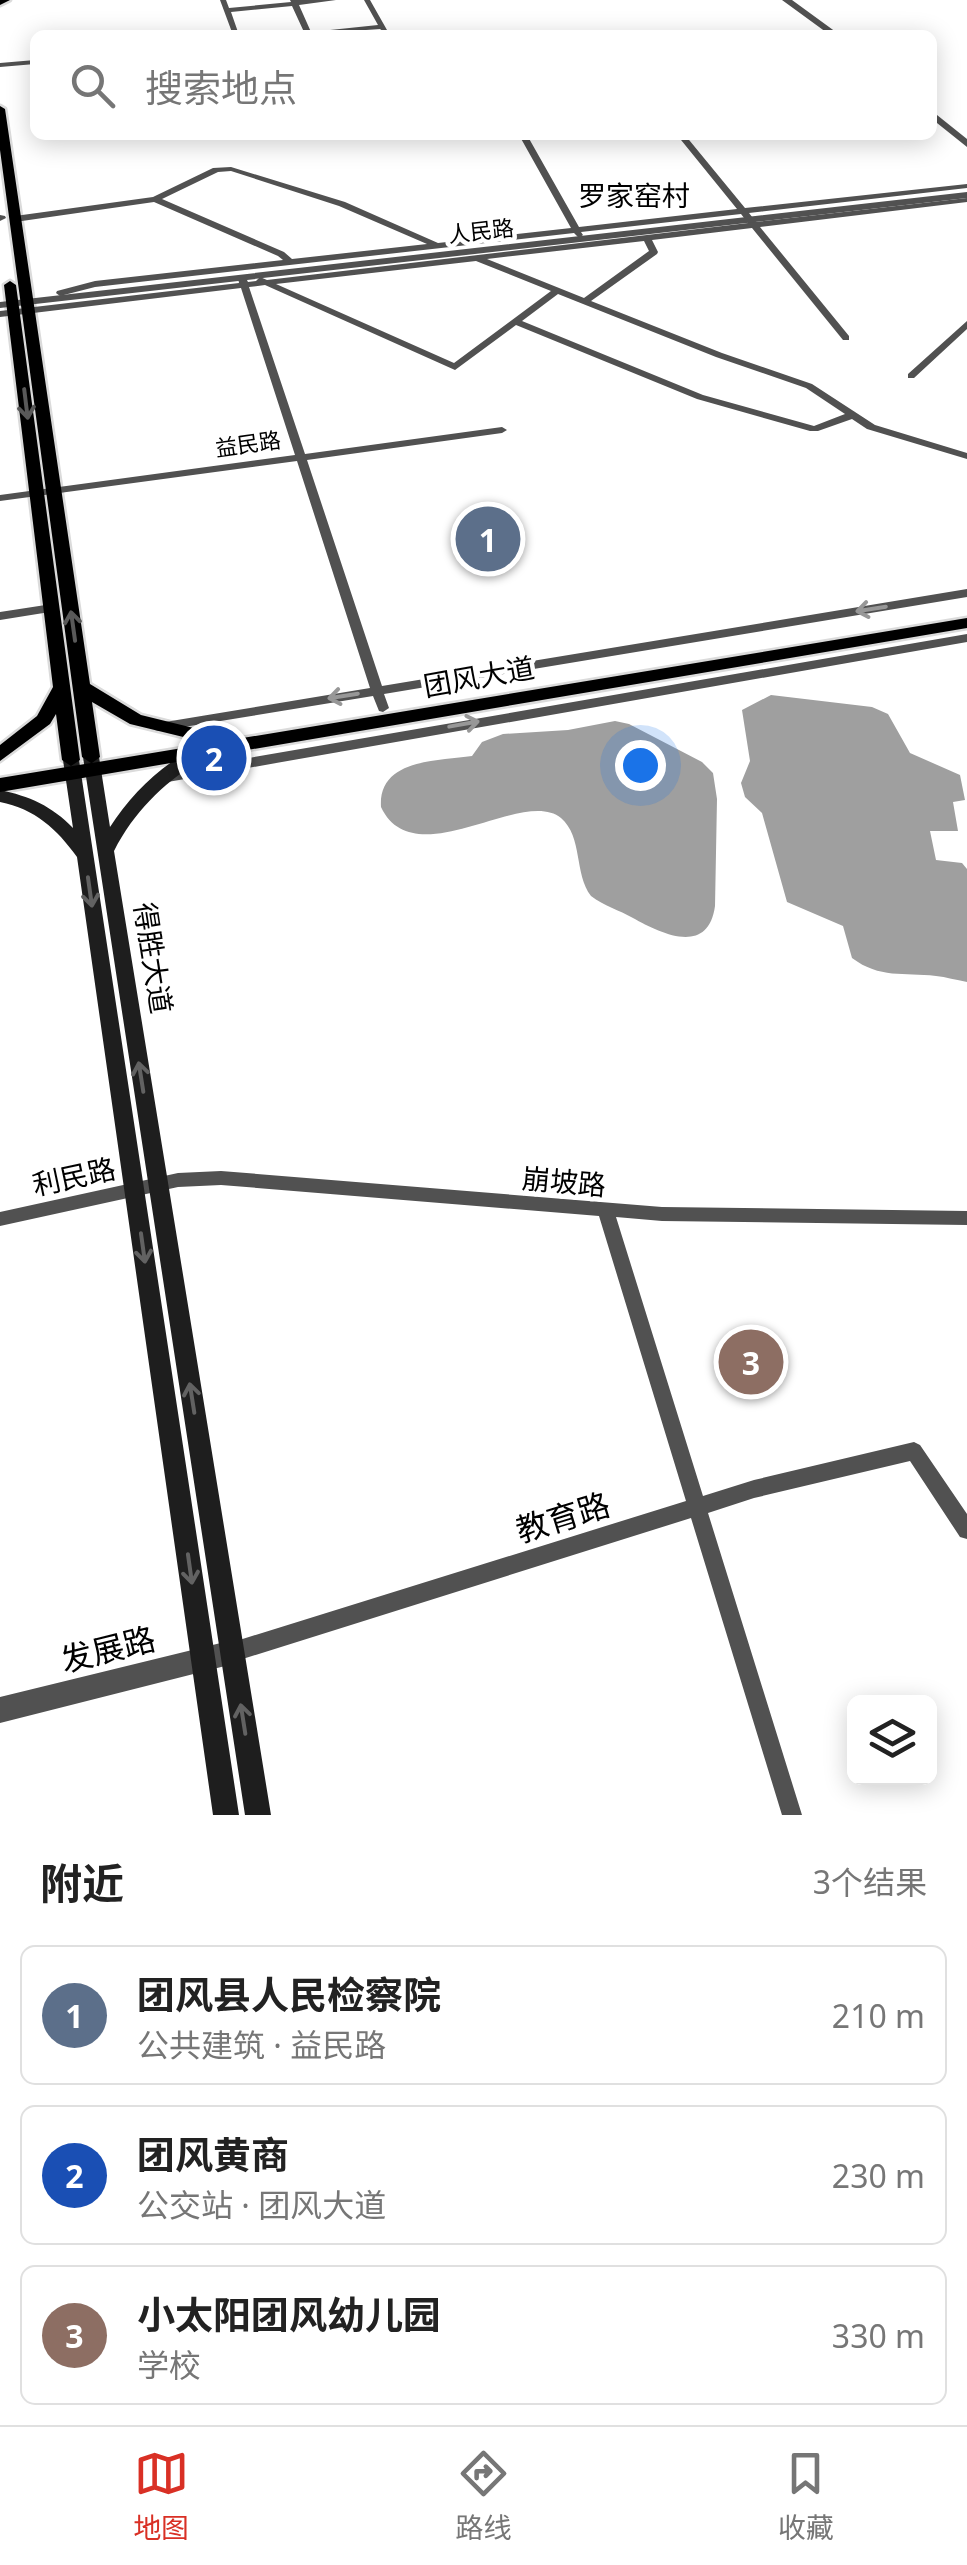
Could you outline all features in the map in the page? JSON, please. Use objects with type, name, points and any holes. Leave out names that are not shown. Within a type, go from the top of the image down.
[{"type":"main road","name":"得胜大道","points":[[0,109],[4,215],[13,305],[45,492],[95,854],[134,1190],[226,1815]]},
{"type":"main road","name":"得胜大道","points":[[45,492],[52,608],[72,687]]},
{"type":"main road","name":"团风大道","points":[[206,744],[380,699],[967,611]]},
{"type":"main road","name":"团风大道","points":[[0,772],[82,765],[967,623]]},
{"type":"main road","points":[[0,755],[44,720],[72,687],[123,714],[206,744]]},
{"type":"main road","points":[[0,796],[49,813],[95,854],[161,778],[206,744]]},
{"type":"main road","name":"团风大道","points":[[0,786],[82,765]]},
{"type":"main road","name":"得胜大道","points":[[95,854],[158,1184],[258,1815]]},
{"type":"street","points":[[222,0],[234,30]]},
{"type":"street","points":[[226,10],[333,0]]},
{"type":"street","points":[[366,0],[384,30]]},
{"type":"street","points":[[786,0],[829,30]]},
{"type":"street","points":[[293,2],[307,30]]},
{"type":"street","points":[[0,65],[30,62]]},
{"type":"street","points":[[937,118],[967,144]]},
{"type":"street","points":[[526,140],[578,233]]},
{"type":"street","points":[[685,140],[846,338]]},
{"type":"street","points":[[4,215],[155,198],[216,170],[231,169],[342,204],[444,248]]},
{"type":"street","name":"人民路","points":[[13,305],[471,255],[967,193]]},
{"type":"street","points":[[155,198],[281,254],[290,262]]},
{"type":"street","points":[[471,255],[647,238],[748,218]]},
{"type":"street","name":"人民路","points":[[13,305],[60,294],[444,248],[748,218]]},
{"type":"street","points":[[585,301],[654,252],[647,238]]},
{"type":"street","points":[[60,294],[95,284],[444,248]]},
{"type":"street","points":[[471,255],[719,356],[809,386],[852,416],[904,440],[967,456]]},
{"type":"street","points":[[249,279],[454,367],[557,290]]},
{"type":"street","points":[[249,279],[301,457],[380,699]]},
{"type":"street","points":[[517,322],[700,397],[814,430],[852,416]]},
{"type":"street","points":[[911,376],[967,324]]},
{"type":"street","name":"益民路","points":[[0,498],[502,430]]},
{"type":"street","points":[[158,727],[380,699],[967,593]]},
{"type":"street","points":[[0,616],[52,608]]},
{"type":"street","points":[[161,778],[967,638]]},
{"type":"street","name":"崩坡路","points":[[158,1184],[178,1180],[264,1179],[606,1211],[967,1218]]},
{"type":"street","name":"利民路","points":[[0,1219],[158,1184]]},
{"type":"street","points":[[606,1211],[792,1815]]},
{"type":"street","name":"教育路","points":[[232,1652],[754,1489],[914,1451],[967,1530]]},
{"type":"street","name":"发展路","points":[[0,1710],[232,1652]]},
{"type":"shaded area","points":[[771,695],[872,707],[888,714],[910,753],[960,775],[965,800],[953,802],[958,831],[930,831],[936,860],[962,863],[967,869],[967,982],[892,973],[862,965],[852,958],[843,926],[787,902],[762,813],[745,797],[741,783],[750,761],[742,710]]},
{"type":"shaded area","points":[[615,721],[629,724],[702,762],[713,773],[717,799],[715,906],[711,922],[693,936],[656,930],[591,896],[582,877],[573,835],[561,818],[544,811],[521,813],[442,833],[418,834],[397,826],[381,807],[389,779],[412,765],[472,756],[482,742],[503,734],[568,730]]},
{"type":"place","name":"团风县人民检察院","points":[[488,539]]},
{"type":"place","name":"团风黄商","points":[[214,758]]},
{"type":"place","name":"小太阳团风幼儿园","points":[[751,1362]]},
{"type":"district","name":"罗家窑村","points":[[634,196]]}]
